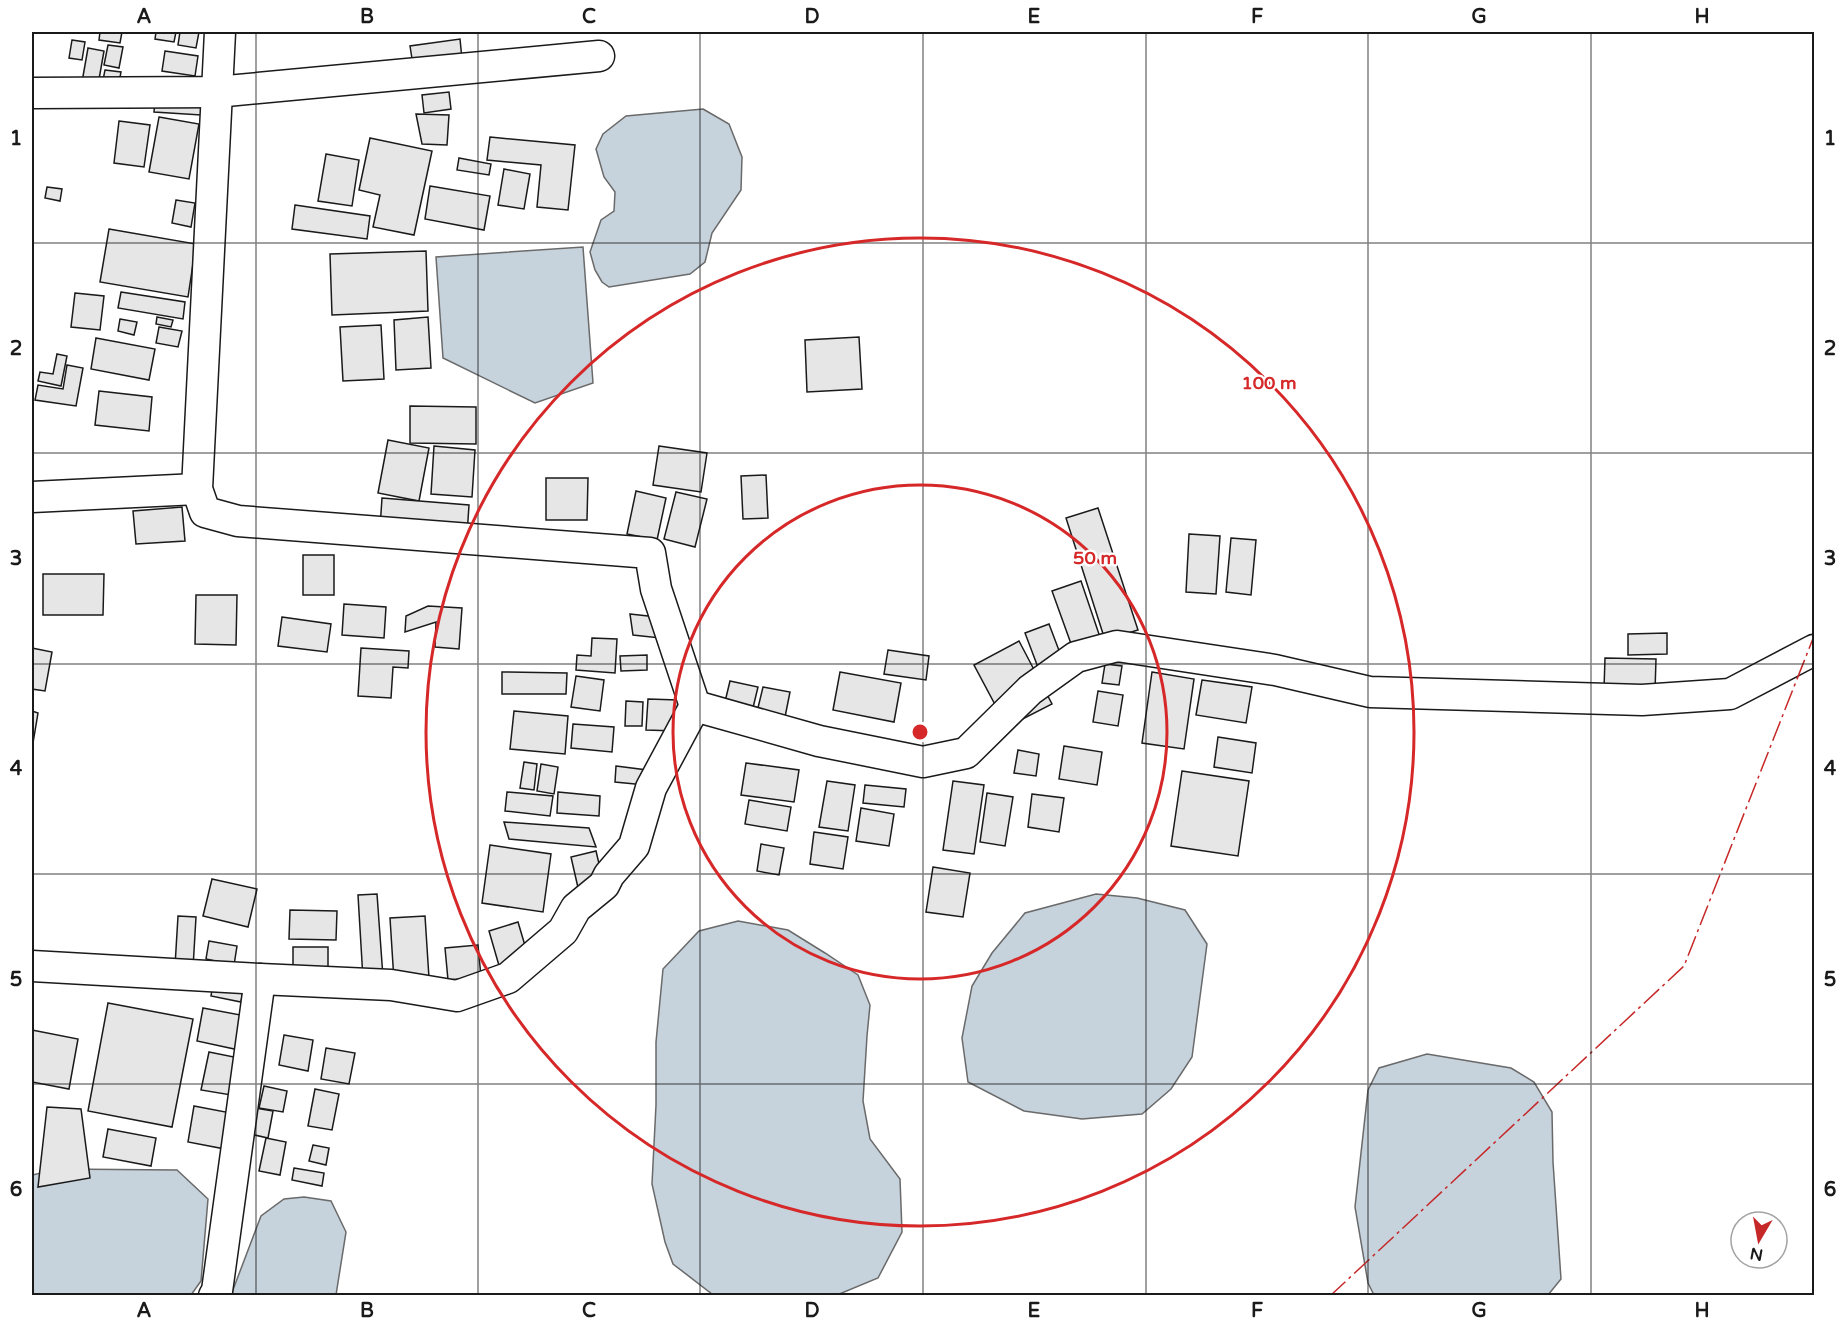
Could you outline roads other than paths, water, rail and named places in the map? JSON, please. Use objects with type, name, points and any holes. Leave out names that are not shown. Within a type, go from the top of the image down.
[{"type":"street","points":[[32,966],[392,985],[457,996],[508,978],[563,932],[576,908],[604,885],[609,874],[634,846],[651,789],[695,706],[656,589],[650,553],[238,520],[205,512],[197,489],[220,32]]},
{"type":"street","points":[[32,93],[216,92],[599,56]]},
{"type":"street","points":[[32,497],[197,489]]},
{"type":"street","points":[[695,706],[819,741],[923,762],[966,753],[1030,690],[1076,657],[1117,646],[1275,670],[1370,692],[1642,700],[1730,694],[1815,650]]},
{"type":"street","points":[[214,1296],[217,1291],[260,979]]}]
